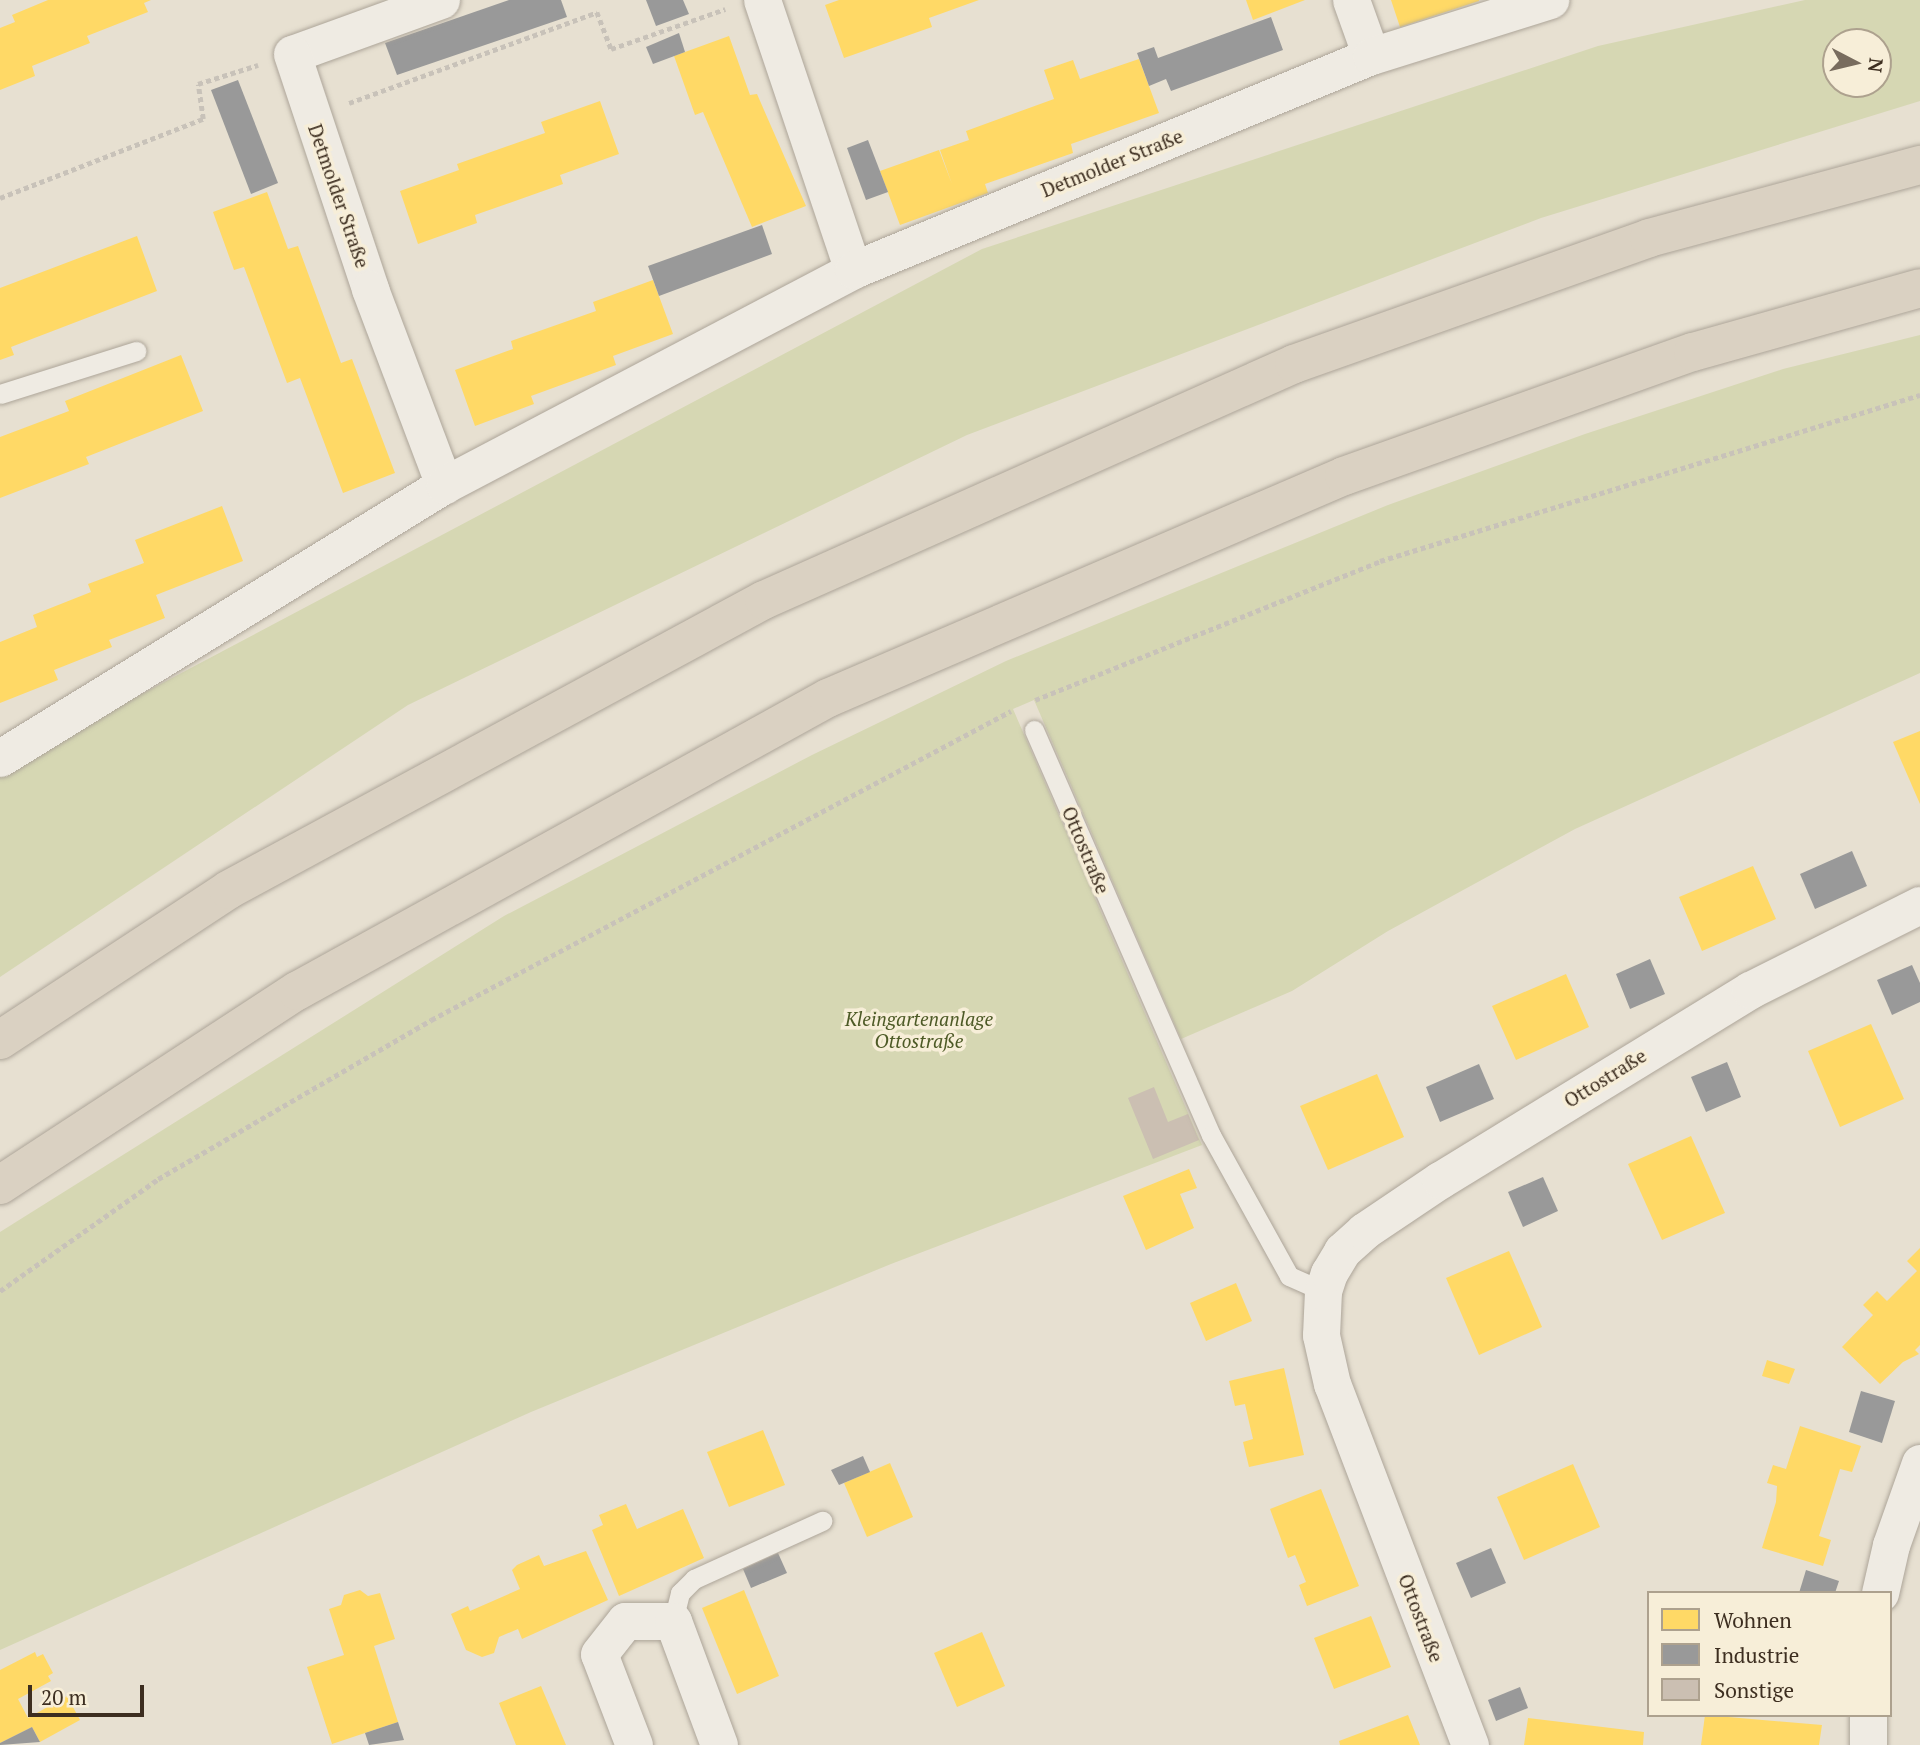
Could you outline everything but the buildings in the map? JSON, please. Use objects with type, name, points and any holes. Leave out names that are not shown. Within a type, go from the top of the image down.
[{"type":"highway","points":[[0,1040],[228,890],[776,595],[1294,364],[1649,238],[1920,165]]},
{"type":"highway","points":[[0,1185],[297,992],[828,698],[1344,476],[1693,352],[1920,288]]},
{"type":"street","points":[[292,54],[441,0]]},
{"type":"street","points":[[1351,0],[1371,56]]},
{"type":"street","name":"Detmolder Straße","points":[[0,758],[444,485],[853,270],[1371,56],[1550,0]]},
{"type":"street","points":[[751,2],[853,270]]},
{"type":"street","name":"Detmolder Straße","points":[[292,54],[444,485]]},
{"type":"street","name":"Ottostraße","points":[[1470,1745],[1332,1384],[1321,1335],[1323,1291],[1342,1251],[1440,1180],[1750,990],[1920,905]]},
{"type":"street","points":[[1880,1591],[1891,1545],[1920,1462]]},
{"type":"street","points":[[634,1745],[598,1654],[625,1621],[673,1620],[719,1745]]},
{"type":"street","points":[[1868,1717],[1868,1745]]},
{"type":"lane","points":[[0,394],[136,351]]},
{"type":"lane","name":"Ottostraße","points":[[1034,730],[1211,1135],[1289,1276],[1323,1291]]},
{"type":"lane","points":[[673,1620],[680,1593],[694,1579],[822,1521]]},
{"type":"path","points":[[312,117],[597,12],[611,49],[751,2]]},
{"type":"path","points":[[0,198],[203,119],[198,84],[292,54]]},
{"type":"path","points":[[0,1291],[158,1179],[431,1020],[1023,704],[1380,561],[1920,395]]},
{"type":"green space","points":[[1805,0],[1920,0],[1920,101],[1541,218],[967,435],[408,705],[0,977],[0,769],[982,249],[1598,46]]},
{"type":"green space","name":"Kleingartenanlage Ottostraße","points":[[1920,335],[1920,673],[1575,829],[1388,931],[1292,991],[1181,1039],[1034,700],[1013,709],[1202,1145],[891,1264],[531,1412],[0,1650],[0,1232],[504,916],[812,755],[1006,661],[1388,505],[1585,434],[1783,369]]}]
